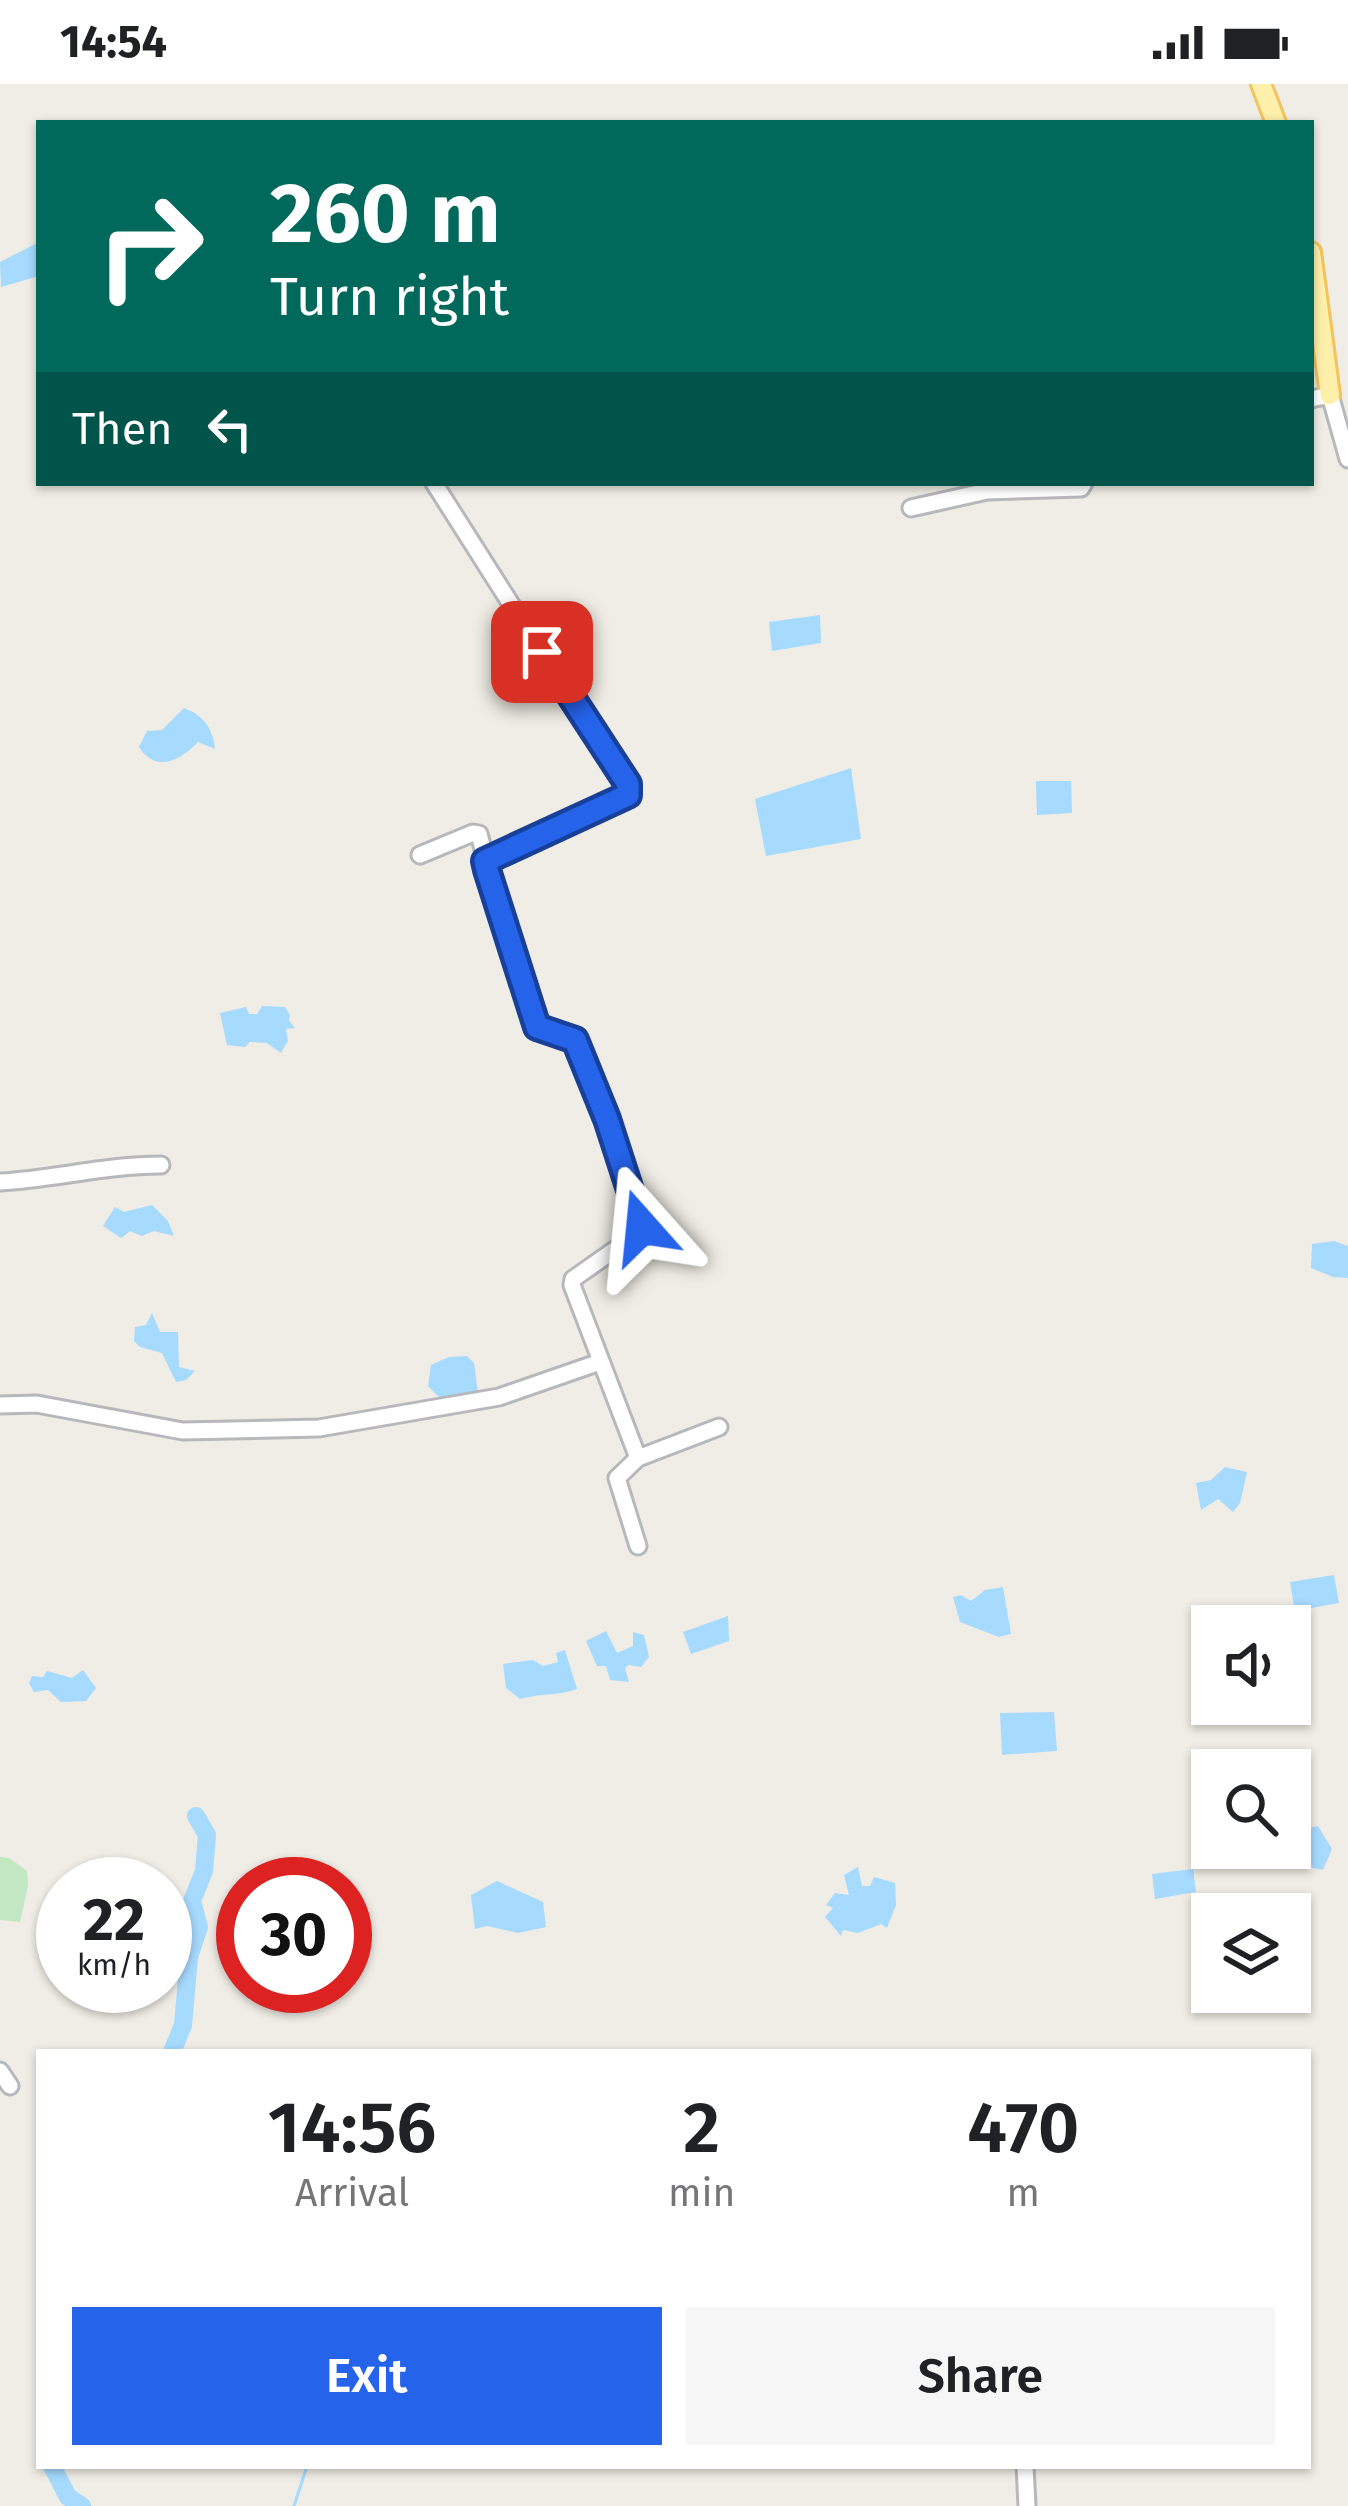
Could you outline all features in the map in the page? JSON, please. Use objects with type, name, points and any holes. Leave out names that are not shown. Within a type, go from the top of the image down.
[{"type":"main road","points":[[1261,84],[1275,120]]},
{"type":"main road","points":[[1314,300],[1320,397]]},
{"type":"street","points":[[1320,397],[1348,458]]},
{"type":"street","points":[[436,486],[629,790],[628,795],[485,861]]},
{"type":"street","points":[[911,508],[987,491],[1083,486]]},
{"type":"street","points":[[420,855],[473,832],[479,834],[537,1027],[575,1040],[607,1119],[642,1227],[573,1279],[574,1291],[638,1458]]},
{"type":"street","points":[[0,1182],[85,1169],[161,1165]]},
{"type":"street","points":[[0,1405],[37,1404],[184,1431],[319,1428],[500,1397],[600,1362]]},
{"type":"street","points":[[638,1546],[616,1480],[638,1458],[718,1427]]},
{"type":"street","points":[[0,2071],[10,2086]]},
{"type":"street","points":[[1025,2469],[1027,2506]]},
{"type":"green space","points":[[0,1857],[27,1871],[20,1922],[0,1920]]},
{"type":"water","points":[[36,244],[36,277],[1,287],[0,262]]},
{"type":"water","points":[[820,615],[821,643],[772,651],[769,622]]},
{"type":"water","points":[[184,708],[206,723],[215,749],[198,742],[168,761],[153,760],[139,747],[147,731],[162,730]]},
{"type":"water","points":[[851,768],[861,839],[766,856],[755,799]]},
{"type":"water","points":[[1036,781],[1071,781],[1072,813],[1037,815]]},
{"type":"water","points":[[262,1006],[285,1007],[290,1015],[295,1028],[286,1029],[288,1041],[281,1053],[267,1043],[227,1045],[220,1013],[246,1007],[249,1014],[257,1014]]},
{"type":"water","points":[[152,1205],[168,1221],[174,1236],[154,1231],[142,1236],[130,1231],[121,1238],[103,1226],[115,1207],[124,1212]]},
{"type":"water","points":[[1334,1241],[1348,1246],[1348,1278],[1311,1268],[1312,1244]]},
{"type":"water","points":[[152,1313],[160,1332],[178,1332],[179,1367],[195,1371],[186,1380],[176,1382],[162,1353],[134,1341],[135,1327],[146,1325]]},
{"type":"water","points":[[467,1356],[474,1363],[478,1393],[443,1401],[428,1386],[431,1365]]},
{"type":"water","points":[[1225,1467],[1247,1472],[1240,1503],[1233,1512],[1218,1499],[1201,1510],[1196,1483],[1211,1480]]},
{"type":"water","points":[[1334,1575],[1339,1603],[1311,1608],[1294,1605],[1290,1582]]},
{"type":"water","points":[[1003,1587],[1011,1634],[999,1637],[960,1622],[953,1597],[961,1595],[971,1601],[985,1590]]},
{"type":"water","points":[[728,1616],[729,1641],[691,1654],[683,1632]]},
{"type":"water","points":[[606,1631],[617,1653],[633,1646],[633,1632],[644,1635],[649,1657],[641,1667],[625,1668],[629,1682],[610,1680],[606,1666],[597,1666],[586,1641]]},
{"type":"water","points":[[565,1650],[577,1689],[520,1699],[506,1688],[503,1664],[533,1660],[543,1666],[558,1662],[556,1653]]},
{"type":"water","points":[[83,1670],[96,1688],[86,1701],[61,1702],[48,1690],[34,1692],[29,1683],[32,1676],[43,1677],[47,1671],[72,1678]]},
{"type":"water","points":[[1054,1712],[1057,1751],[1002,1755],[1000,1713]]},
{"type":"water","points":[[1318,1826],[1332,1849],[1323,1870],[1311,1868],[1311,1828]]},
{"type":"water","points":[[858,1867],[862,1886],[870,1886],[874,1877],[895,1883],[896,1905],[887,1928],[881,1924],[858,1933],[843,1930],[841,1936],[825,1917],[833,1908],[826,1905],[835,1893],[849,1895],[844,1875]]},
{"type":"water","points":[[1193,1869],[1196,1892],[1155,1899],[1152,1874]]},
{"type":"water","points":[[497,1881],[543,1902],[546,1927],[518,1933],[487,1926],[475,1929],[471,1895]]},
{"type":"waterway","points":[[173,2049],[183,2025],[189,1957],[199,1927],[192,1901],[204,1871],[207,1835],[196,1816]]},
{"type":"waterway","points":[[54,2469],[68,2497],[82,2506]]},
{"type":"waterway","points":[[294,2506],[306,2469]]},
{"type":"route","points":[[542,652],[628,784],[628,795],[485,861],[538,1030],[575,1040],[642,1227]]}]
